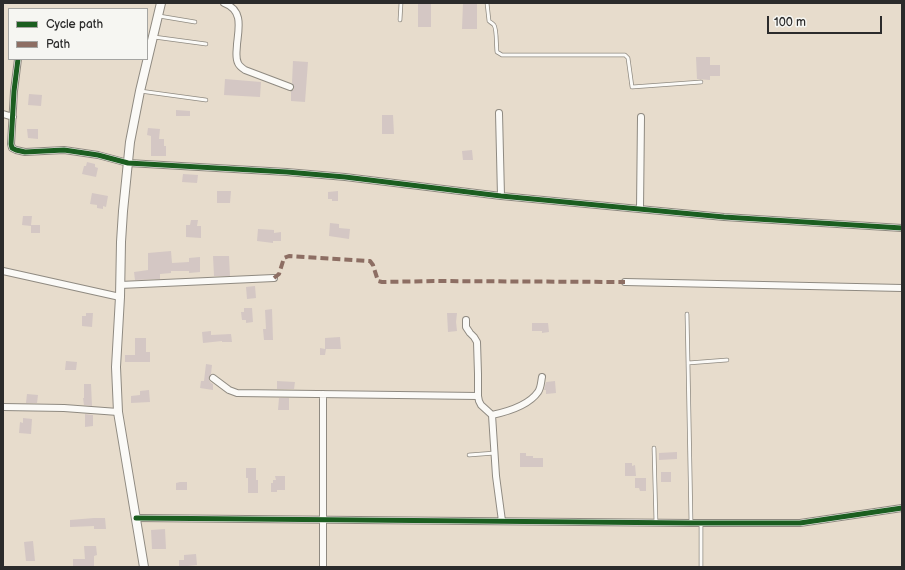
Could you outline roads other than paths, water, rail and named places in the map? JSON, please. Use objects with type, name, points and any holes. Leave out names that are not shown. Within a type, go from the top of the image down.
[{"type":"street","points":[[148,57],[161,3]]},
{"type":"street","points":[[224,3],[231,6],[235,10],[237,16],[236,60],[238,65],[245,70],[290,87]]},
{"type":"street","points":[[18,60],[14,91],[11,144],[13,149],[25,152],[64,150],[98,155],[128,163],[345,177],[501,196],[724,217],[902,228]]},
{"type":"street","points":[[144,567],[118,412],[116,367],[123,210],[131,135],[147,60]]},
{"type":"street","points":[[499,112],[501,196]]},
{"type":"street","points":[[3,114],[13,117]]},
{"type":"street","points":[[640,209],[641,116]]},
{"type":"street","points":[[3,271],[120,297]]},
{"type":"street","points":[[120,285],[274,278]]},
{"type":"street","points":[[625,282],[902,288]]},
{"type":"street","points":[[466,320],[466,328],[477,342],[479,401],[481,405],[492,415],[496,476],[502,521]]},
{"type":"street","points":[[492,415],[506,412],[532,399],[538,392],[542,377]]},
{"type":"street","points":[[212,378],[237,393],[478,396]]},
{"type":"street","points":[[322,394],[322,567]]},
{"type":"street","points":[[3,407],[64,408],[118,412]]},
{"type":"street","points":[[136,518],[800,523],[902,508]]},
{"type":"lane","points":[[400,20],[401,3]]},
{"type":"lane","points":[[487,3],[488,21],[496,28],[497,52],[502,55],[625,55],[628,58],[632,87],[701,82]]},
{"type":"lane","points":[[158,16],[195,22]]},
{"type":"lane","points":[[153,36],[206,44]]},
{"type":"lane","points":[[140,91],[206,100]]},
{"type":"lane","points":[[686,314],[691,523]]},
{"type":"lane","points":[[688,363],[727,360]]},
{"type":"lane","points":[[654,448],[656,523]]},
{"type":"lane","points":[[469,455],[495,453]]},
{"type":"lane","points":[[701,523],[701,567]]}]
